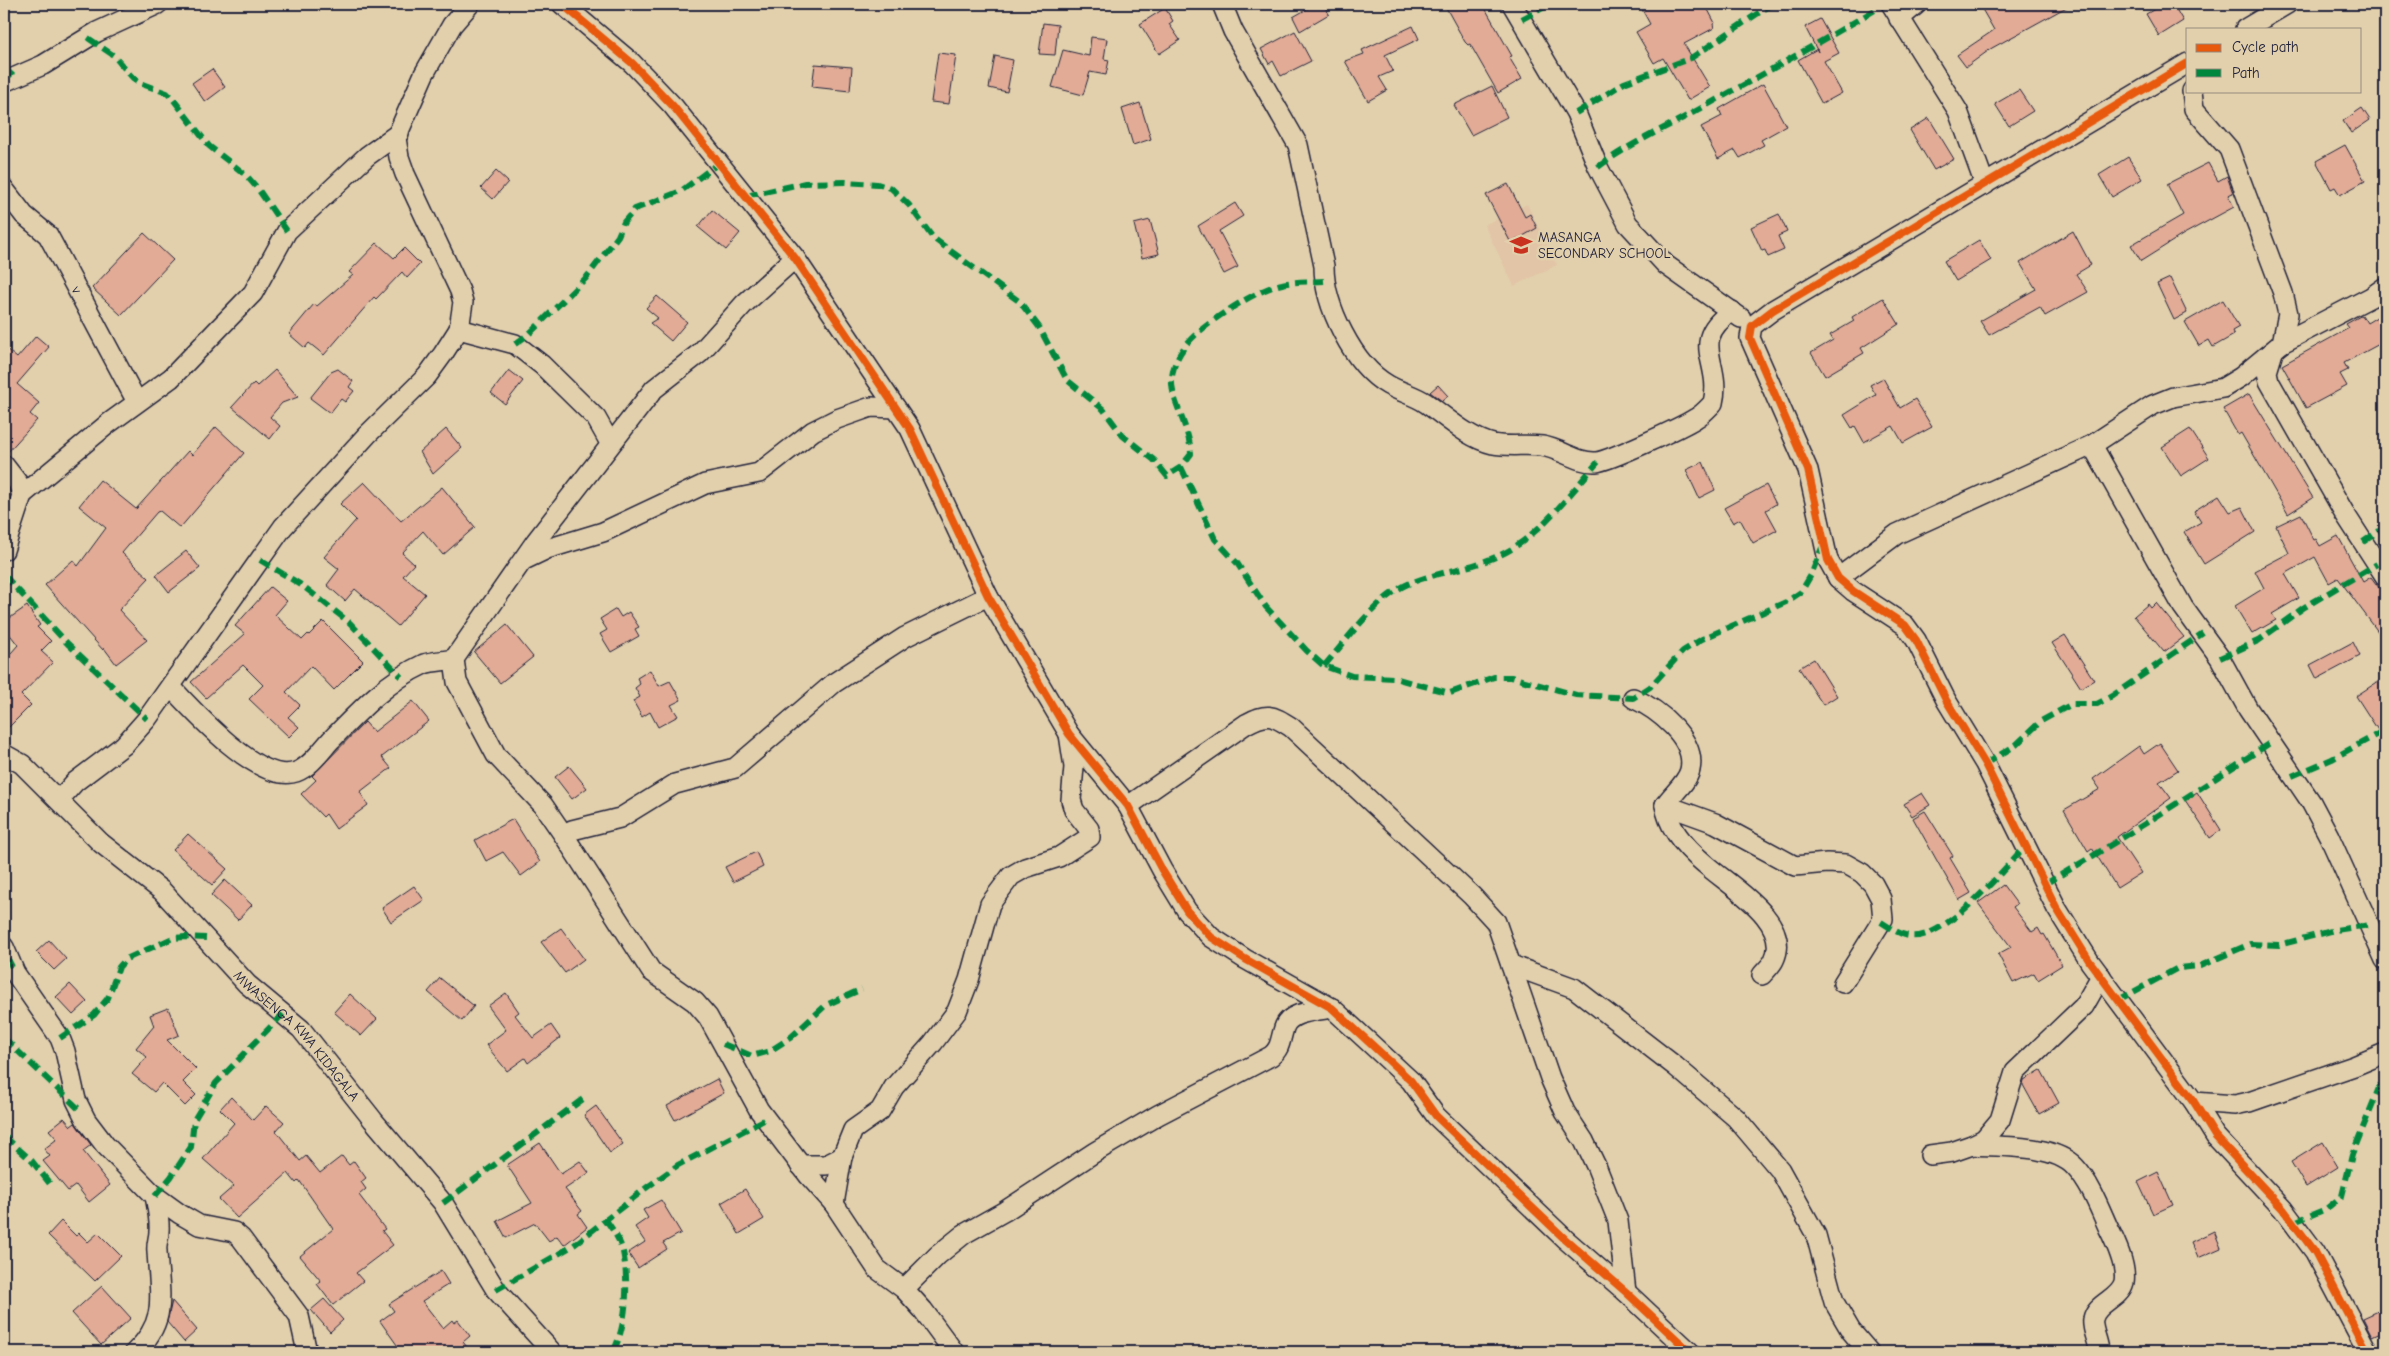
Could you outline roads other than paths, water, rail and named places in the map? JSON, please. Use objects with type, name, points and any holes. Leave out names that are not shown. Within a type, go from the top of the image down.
[{"type":"street","points":[[4,82],[43,65],[97,32],[158,4]]},
{"type":"street","points":[[452,25],[456,4]]},
{"type":"street","points":[[59,800],[75,782],[124,745],[147,719],[283,527],[367,435],[427,376],[459,329],[463,302],[460,291],[405,174],[399,157],[396,138],[424,74],[452,25],[470,4]]},
{"type":"street","points":[[562,4],[632,63],[666,99],[795,258],[910,429],[988,596],[1069,734],[1128,806],[1162,870],[1182,902],[1211,937],[1244,959],[1332,1008],[1411,1081],[1436,1116],[1565,1239],[1626,1292],[1690,1352]]},
{"type":"street","points":[[1512,4],[1576,113],[1598,167],[1628,224],[1666,265],[1752,326]]},
{"type":"street","points":[[1917,4],[1895,11],[1958,111],[1985,185]]},
{"type":"street","points":[[2247,28],[2287,4]]},
{"type":"street","points":[[1226,7],[1233,32],[1298,145],[1324,266],[1324,281],[1334,313],[1348,340],[1368,368],[1387,384],[1420,399],[1469,434],[1493,444],[1542,446],[1557,449],[1580,461],[1598,462],[1614,457],[1697,418],[1714,403],[1715,380],[1708,347],[1711,331],[1720,320],[1732,311]]},
{"type":"street","points":[[2186,64],[1773,310],[1752,326],[1750,338],[1808,470],[1828,560],[1838,578],[1853,591],[1905,625],[1916,640],[1946,700],[1985,764],[2057,909],[2101,976],[2194,1102],[2215,1136],[2283,1209],[2315,1252],[2368,1352]]},
{"type":"street","points":[[2192,92],[2194,110],[2229,149],[2283,293],[2288,314],[2267,372],[2269,381],[2345,514],[2385,576]]},
{"type":"street","points":[[4,550],[22,495],[137,402],[171,378],[253,293],[287,231],[367,156],[398,133]]},
{"type":"street","name":"v","points":[[4,189],[24,215],[48,235],[137,402]]},
{"type":"street","points":[[795,258],[744,304],[700,352],[654,389],[610,444],[454,659],[457,682],[496,756],[543,805],[651,971],[695,1002],[708,1017],[759,1110],[800,1165],[834,1204],[878,1269],[904,1289],[923,1310],[954,1352]]},
{"type":"street","points":[[1838,578],[1897,534],[2092,445],[2153,405],[2173,397],[2223,388],[2277,348],[2381,295]]},
{"type":"street","points":[[459,329],[515,344],[542,365],[596,418],[610,444]]},
{"type":"street","points":[[524,560],[547,549],[603,532],[705,484],[759,473],[813,431],[837,419],[871,407],[896,408]]},
{"type":"street","points":[[2092,445],[2183,608],[2220,658],[2248,709],[2311,802],[2329,836],[2385,960]]},
{"type":"street","points":[[4,465],[18,483],[22,495]]},
{"type":"street","points":[[565,837],[572,830],[620,818],[675,784],[736,768],[834,683],[905,637],[988,596]]},
{"type":"street","points":[[171,687],[221,740],[268,768],[282,773],[296,772],[309,762],[367,703],[401,677],[426,663],[454,659]]},
{"type":"street","points":[[1633,698],[1646,704],[1674,727],[1684,742],[1690,760],[1690,772],[1665,805],[1666,815],[1673,830],[1703,863],[1753,902],[1770,924],[1776,938],[1777,948],[1774,960],[1762,975]]},
{"type":"street","points":[[1128,806],[1246,724],[1262,716],[1274,716],[1291,727],[1472,896],[1496,922],[1550,1078],[1565,1112],[1584,1141],[1597,1168],[1618,1221],[1626,1292]]},
{"type":"street","points":[[834,1204],[842,1157],[852,1130],[880,1111],[894,1087],[933,1043],[957,1011],[969,980],[990,904],[1011,876],[1025,868],[1058,857],[1090,837],[1090,828],[1074,810],[1071,800],[1074,767],[1069,734]]},
{"type":"street","name":"MWASENGA KWA KIDAGALA","points":[[4,754],[22,764],[101,843],[162,891],[248,984],[302,1029],[373,1120],[443,1203],[496,1290],[552,1352]]},
{"type":"street","points":[[1665,805],[1715,823],[1795,866],[1827,863],[1846,864],[1862,872],[1873,884],[1882,899],[1883,920],[1843,983]]},
{"type":"street","points":[[4,947],[15,973],[60,1038],[65,1051],[76,1100],[86,1120],[105,1145],[155,1196],[199,1225],[234,1232],[241,1238],[299,1316],[307,1352]]},
{"type":"street","points":[[1511,965],[1580,993],[1675,1066],[1736,1118],[1780,1170],[1816,1235],[1834,1302],[1851,1332],[1869,1352]]},
{"type":"street","points":[[1930,1155],[1972,1145],[1984,1139],[2000,1120],[2015,1072],[2084,1006],[2101,976]]},
{"type":"street","points":[[904,1289],[938,1255],[964,1234],[1005,1211],[1095,1152],[1150,1120],[1272,1056],[1282,1042],[1284,1026],[1294,1016],[1332,1008]]},
{"type":"street","points":[[2194,1102],[2235,1105],[2249,1102],[2354,1066],[2385,1053]]},
{"type":"street","points":[[1972,1145],[2025,1148],[2044,1152],[2061,1158],[2074,1166],[2083,1180],[2113,1236],[2124,1270],[2124,1281],[2120,1291],[2095,1313],[2092,1321],[2099,1352]]},
{"type":"street","points":[[800,1165],[826,1164],[842,1157]]},
{"type":"street","points":[[135,1352],[152,1334],[157,1322],[160,1301],[156,1249],[160,1230],[155,1196]]},
{"type":"place","name":"MASANGA SECONDARY SCHOOL","points":[[1521,245]]}]
